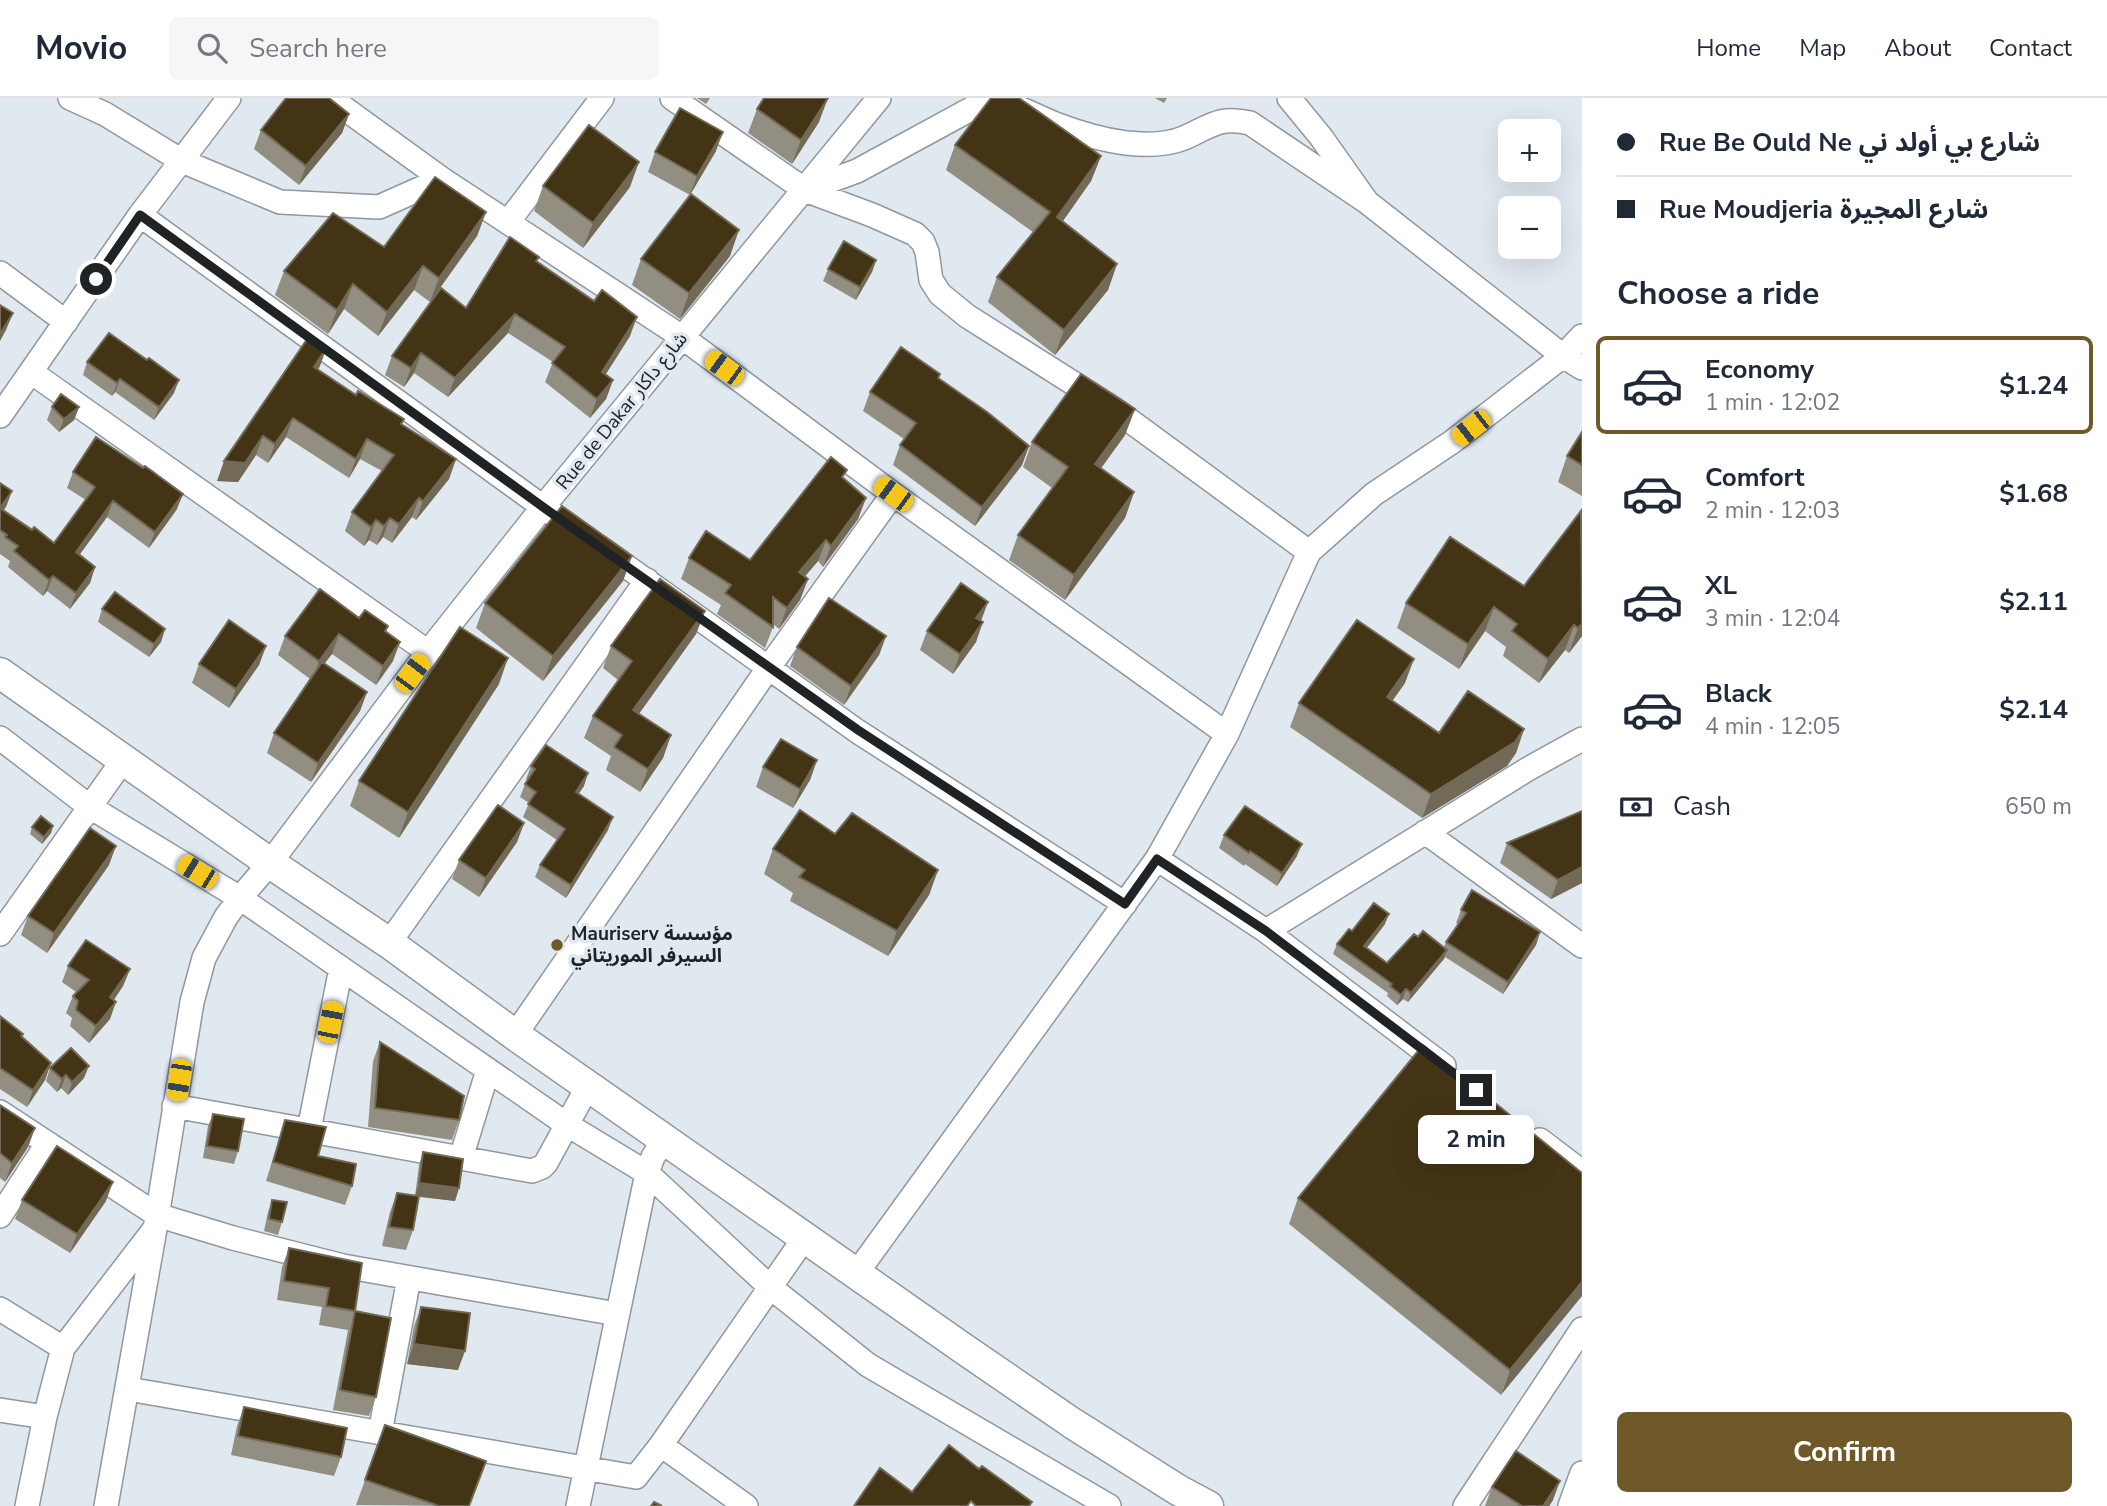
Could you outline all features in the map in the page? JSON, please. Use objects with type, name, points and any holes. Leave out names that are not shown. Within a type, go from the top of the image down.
[{"type":"main road","points":[[0,673],[1072,1423],[1208,1506]]},
{"type":"street","points":[[69,98],[106,114],[182,161],[280,202],[379,207],[442,179]]},
{"type":"street","points":[[0,416],[140,215],[229,98]]},
{"type":"street","points":[[330,98],[442,179],[682,337],[893,494],[1227,734]]},
{"type":"street","points":[[508,222],[602,98]]},
{"type":"street","points":[[672,98],[805,190],[915,234],[927,252],[931,280],[940,294],[967,316],[1114,409],[1309,552]]},
{"type":"street","name":"Rue de Dakar شارع داكار","points":[[106,1506],[197,979],[214,937],[240,898],[270,863],[428,652],[543,507],[880,98]]},
{"type":"street","points":[[1289,98],[1321,137],[1367,202]]},
{"type":"street","points":[[805,190],[857,171],[982,103],[994,101],[1017,106],[1055,124],[1085,134],[1126,143],[1153,144],[1183,139],[1213,123],[1231,119],[1250,122],[1367,202],[1572,362]]},
{"type":"street","points":[[140,215],[543,507],[858,730],[1125,904]]},
{"type":"street","points":[[0,274],[66,322]]},
{"type":"street","points":[[856,1274],[1157,859],[1227,734],[1309,552],[1374,494],[1572,362],[1582,336]]},
{"type":"street","points":[[31,372],[428,652]]},
{"type":"street","points":[[515,1035],[769,667],[893,494]]},
{"type":"street","points":[[389,943],[647,580]]},
{"type":"street","points":[[0,738],[90,807],[240,898],[566,1124],[647,1173],[770,1287],[868,1365],[1109,1506]]},
{"type":"street","points":[[1266,931],[1582,739]]},
{"type":"street","points":[[0,934],[7,910],[90,807],[123,760]]},
{"type":"street","points":[[1426,832],[1582,946]]},
{"type":"street","points":[[1157,859],[1266,931],[1465,1082]]},
{"type":"street","points":[[309,1130],[341,968]]},
{"type":"street","points":[[461,1158],[488,1070]]},
{"type":"street","points":[[174,1106],[527,1171],[538,1170],[546,1163],[588,1086]]},
{"type":"street","points":[[0,1112],[156,1222],[331,1263],[617,1314]]},
{"type":"street","points":[[1518,1123],[1582,1172]]},
{"type":"street","points":[[578,1506],[647,1173],[664,1139]]},
{"type":"street","points":[[0,1216],[47,1144]]},
{"type":"street","points":[[27,1506],[62,1348],[156,1222]]},
{"type":"street","points":[[128,1389],[636,1477],[805,1237]]},
{"type":"street","points":[[380,1433],[409,1278]]},
{"type":"street","points":[[0,1309],[62,1348]]},
{"type":"street","points":[[1465,1506],[1582,1329]]},
{"type":"street","points":[[0,1410],[46,1418]]},
{"type":"street","points":[[661,1445],[746,1506]]},
{"type":"street","points":[[1570,1506],[1582,1473]]},
{"type":"building","points":[[286,98],[329,98],[349,114],[306,166],[261,130]]},
{"type":"building","points":[[764,98],[828,98],[801,140],[757,109]]},
{"type":"building","points":[[991,98],[1019,98],[1101,156],[1057,217],[1117,264],[1064,330],[997,277],[1050,212],[955,145]]},
{"type":"building","points":[[680,108],[723,132],[697,176],[655,152]]},
{"type":"building","points":[[589,125],[639,162],[593,223],[543,186]]},
{"type":"building","points":[[435,177],[486,212],[439,278],[423,266],[387,312],[353,284],[337,310],[284,271],[333,213],[384,247]]},
{"type":"building","points":[[691,194],[739,230],[689,293],[641,259]]},
{"type":"building","points":[[510,237],[539,257],[536,261],[594,301],[602,290],[637,317],[602,372],[613,380],[597,399],[552,363],[565,347],[515,314],[455,378],[421,353],[411,368],[392,356],[441,288],[466,308]]},
{"type":"building","points":[[844,241],[876,260],[860,287],[828,269]]},
{"type":"building","points":[[0,305],[13,313],[0,334]]},
{"type":"building","points":[[109,333],[179,380],[159,407],[120,379],[117,383],[87,362]]},
{"type":"building","points":[[310,335],[327,347],[314,367],[356,395],[358,391],[404,419],[401,424],[456,459],[423,501],[419,498],[399,524],[390,518],[384,526],[376,520],[371,527],[352,512],[394,455],[367,439],[356,459],[293,418],[275,444],[263,436],[245,463],[224,461]]},
{"type":"building","points":[[901,347],[940,374],[938,378],[1029,446],[982,507],[900,445],[916,423],[870,392]]},
{"type":"building","points":[[1081,374],[1135,409],[1095,464],[1134,492],[1074,575],[1018,535],[1068,467],[1032,442]]},
{"type":"building","points":[[61,394],[79,407],[64,419],[52,407]]},
{"type":"building","points":[[1582,432],[1582,465],[1567,456]]},
{"type":"building","points":[[96,437],[143,468],[145,466],[183,494],[155,532],[113,501],[76,552],[95,567],[76,593],[53,576],[49,580],[14,551],[18,546],[0,530],[0,508],[32,530],[34,527],[54,543],[95,487],[73,472]]},
{"type":"building","points":[[831,457],[847,470],[842,477],[866,498],[831,546],[826,540],[799,572],[808,579],[787,608],[773,597],[773,627],[725,593],[731,585],[689,558],[706,531],[750,560]]},
{"type":"building","points":[[0,483],[12,491],[0,508]]},
{"type":"building","points":[[562,506],[632,556],[553,656],[485,603]]},
{"type":"building","points":[[1581,511],[1582,623],[1578,628],[1574,625],[1548,659],[1512,631],[1517,624],[1494,607],[1468,644],[1406,603],[1450,537],[1524,586]]},
{"type":"building","points":[[660,579],[705,611],[633,710],[671,735],[648,769],[614,747],[622,735],[593,716],[632,661],[611,646]]},
{"type":"building","points":[[961,583],[988,602],[976,618],[983,622],[960,654],[927,631]]},
{"type":"building","points":[[320,589],[359,618],[365,610],[388,626],[385,631],[400,642],[383,666],[339,634],[319,661],[285,636]]},
{"type":"building","points":[[115,592],[165,629],[154,644],[102,609]]},
{"type":"building","points":[[829,598],[886,636],[851,686],[797,647]]},
{"type":"building","points":[[229,620],[266,646],[236,689],[199,664]]},
{"type":"building","points":[[1357,620],[1414,659],[1387,697],[1439,733],[1468,691],[1524,729],[1515,742],[1431,794],[1299,703]]},
{"type":"building","points":[[460,627],[508,658],[408,812],[359,781]]},
{"type":"building","points":[[322,662],[367,692],[318,763],[274,733]]},
{"type":"building","points":[[781,739],[817,760],[800,789],[763,767]]},
{"type":"building","points":[[546,745],[588,773],[576,792],[613,817],[571,885],[540,865],[565,829],[528,804],[536,792],[525,784],[535,769],[531,766]]},
{"type":"building","points":[[498,805],[524,823],[486,878],[459,860]]},
{"type":"building","points":[[1245,806],[1302,844],[1282,873],[1224,835]]},
{"type":"building","points":[[800,810],[835,834],[852,813],[938,870],[897,931],[799,877],[805,870],[773,849]]},
{"type":"building","points":[[1582,811],[1582,867],[1558,880],[1507,843]]},
{"type":"building","points":[[41,816],[53,826],[44,837],[32,827]]},
{"type":"building","points":[[90,828],[116,846],[54,933],[28,916]]},
{"type":"building","points":[[1472,890],[1540,932],[1508,982],[1446,942],[1466,913],[1461,910]]},
{"type":"building","points":[[1374,903],[1389,914],[1364,946],[1387,963],[1414,934],[1418,937],[1423,931],[1447,950],[1411,993],[1406,989],[1401,995],[1390,986],[1392,984],[1337,944],[1349,929],[1352,931]]},
{"type":"building","points":[[86,940],[130,969],[110,997],[116,1002],[96,1026],[76,1010],[78,1001],[73,996],[89,980],[68,966]]},
{"type":"building","points":[[0,1016],[23,1034],[21,1036],[51,1063],[33,1090],[0,1068]]},
{"type":"building","points":[[380,1042],[464,1096],[459,1120],[375,1108]]},
{"type":"building","points":[[1423,1045],[1582,1173],[1582,1282],[1510,1370],[1298,1198]]},
{"type":"building","points":[[71,1048],[89,1066],[72,1082],[66,1075],[62,1079],[50,1068]]},
{"type":"building","points":[[0,1105],[35,1128],[12,1163],[0,1153]]},
{"type":"building","points":[[213,1114],[244,1119],[238,1151],[207,1146]]},
{"type":"building","points":[[285,1120],[326,1127],[318,1156],[356,1164],[352,1186],[273,1162]]},
{"type":"building","points":[[57,1146],[113,1182],[77,1234],[22,1200]]},
{"type":"building","points":[[423,1152],[463,1159],[459,1188],[419,1183]]},
{"type":"building","points":[[397,1193],[419,1196],[413,1230],[389,1227]]},
{"type":"building","points":[[272,1200],[287,1202],[282,1222],[269,1219]]},
{"type":"building","points":[[289,1248],[362,1263],[355,1311],[326,1306],[329,1288],[284,1281]]},
{"type":"building","points":[[421,1307],[470,1313],[465,1351],[414,1344]]},
{"type":"building","points":[[355,1311],[391,1318],[376,1397],[340,1390]]},
{"type":"building","points":[[244,1407],[347,1428],[341,1457],[238,1436]]},
{"type":"building","points":[[385,1425],[486,1461],[469,1506],[439,1506],[365,1480]]},
{"type":"building","points":[[949,1445],[979,1469],[982,1466],[1032,1502],[1029,1506],[976,1506],[971,1501],[967,1506],[854,1506],[880,1468],[912,1492]]},
{"type":"building","points":[[1516,1451],[1560,1481],[1543,1506],[1522,1506],[1492,1487]]},
{"type":"place","name":"Mauriserv مؤسسة السيرفر الموريتاني","points":[[557,945]]},
{"type":"route","points":[[96,279],[140,215],[543,507],[858,730],[1125,904],[1157,859],[1266,931],[1476,1090]]}]
